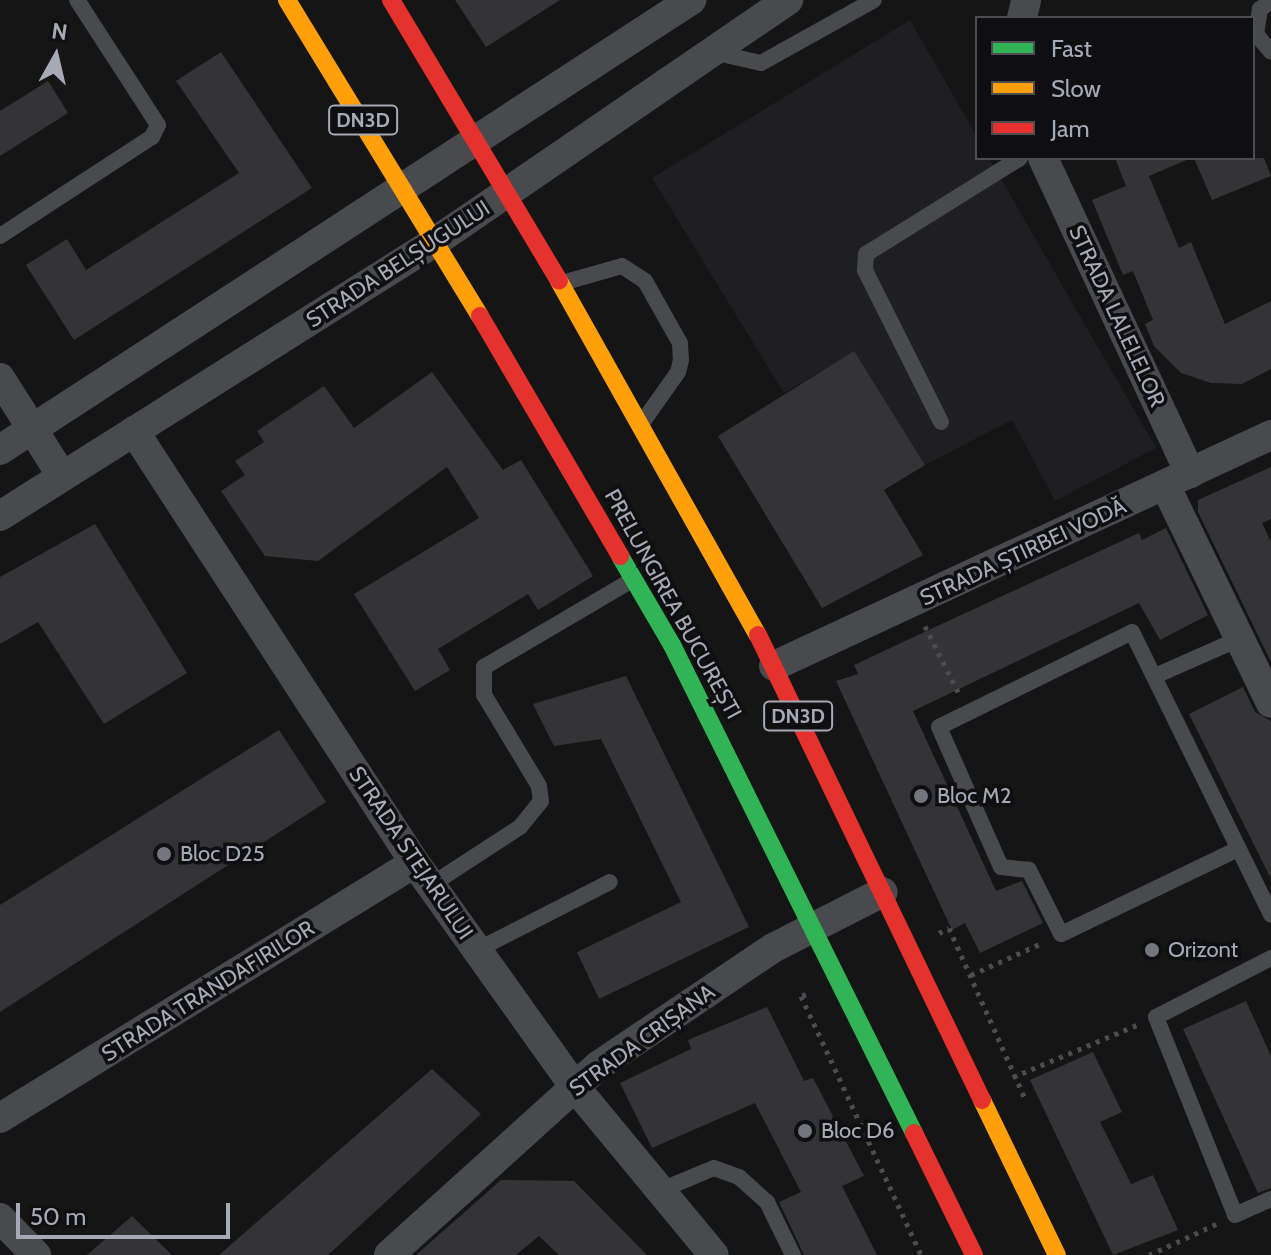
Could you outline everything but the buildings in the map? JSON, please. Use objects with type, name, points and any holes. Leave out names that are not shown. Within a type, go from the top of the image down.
[{"type":"main road","name":"PRELUNGIREA BUCUREȘTI","points":[[287,0],[406,189],[634,579],[814,925],[974,1255]]},
{"type":"main road","name":"DN3D","points":[[391,0],[509,192],[774,666],[1057,1255]]},
{"type":"street","points":[[0,450],[406,189],[691,0]]},
{"type":"street","name":"STRADA BELȘUGULUI","points":[[0,516],[436,241],[788,0]]},
{"type":"street","name":"STRADA LALELELOR","points":[[1044,160],[1178,479],[1239,639],[1271,703]]},
{"type":"street","points":[[0,378],[62,476]]},
{"type":"street","name":"STRADA STEJARULUI","points":[[134,431],[423,874],[574,1086],[714,1255]]},
{"type":"street","name":"STRADA ȘTIRBEI VODĂ","points":[[774,666],[1271,435]]},
{"type":"street","name":"STRADA TRANDAFIRILOR","points":[[0,1118],[423,874]]},
{"type":"street","name":"STRADA CRIȘANA","points":[[389,1255],[574,1086],[814,925],[883,892]]},
{"type":"lane","points":[[0,236],[152,137],[158,125],[77,0]]},
{"type":"lane","points":[[713,52],[761,63],[874,0]]},
{"type":"lane","points":[[1271,1],[1260,9],[1256,34],[1271,52]]},
{"type":"lane","points":[[941,422],[865,270],[866,254],[1017,160]]},
{"type":"lane","points":[[561,283],[622,266],[645,281],[680,343],[681,360],[678,372],[641,424]]},
{"type":"lane","points":[[423,874],[520,827],[541,801],[534,777],[484,695],[484,667],[634,579]]},
{"type":"lane","points":[[1238,849],[1061,934],[1029,870],[1001,867],[939,727],[1132,632],[1271,915]]},
{"type":"lane","points":[[1155,676],[1239,639]]},
{"type":"lane","points":[[477,950],[610,882]]},
{"type":"lane","points":[[1271,958],[1156,1017],[1235,1215],[1271,1199]]},
{"type":"lane","points":[[661,1190],[714,1168],[739,1177],[767,1202],[793,1255]]},
{"type":"path","points":[[913,604],[969,712]]},
{"type":"path","points":[[930,994],[1061,934]]},
{"type":"path","points":[[978,1092],[1156,1017]]},
{"type":"path","points":[[1149,1255],[1235,1215]]},
{"type":"shaded area","points":[[910,20],[975,134],[975,160],[990,160],[1156,448],[1055,501],[1012,420],[925,465],[854,352],[784,393],[652,178]]},
{"type":"traffic: fast","points":[[620,556],[672,645],[914,1133]]},
{"type":"traffic: slow","points":[[287,0],[480,316]]},
{"type":"traffic: slow","points":[[559,281],[758,635]]},
{"type":"traffic: slow","points":[[982,1100],[1057,1255]]},
{"type":"traffic: jam","points":[[391,0],[559,281]]},
{"type":"traffic: jam","points":[[480,316],[620,556]]},
{"type":"traffic: jam","points":[[758,635],[982,1100]]},
{"type":"traffic: jam","points":[[914,1133],[974,1255]]},
{"type":"place","name":"Bloc M2","points":[[921,796]]},
{"type":"place","name":"Bloc D25","points":[[164,854]]},
{"type":"place","name":"Orizont","points":[[1152,950]]},
{"type":"place","name":"Bloc D6","points":[[805,1131]]}]
